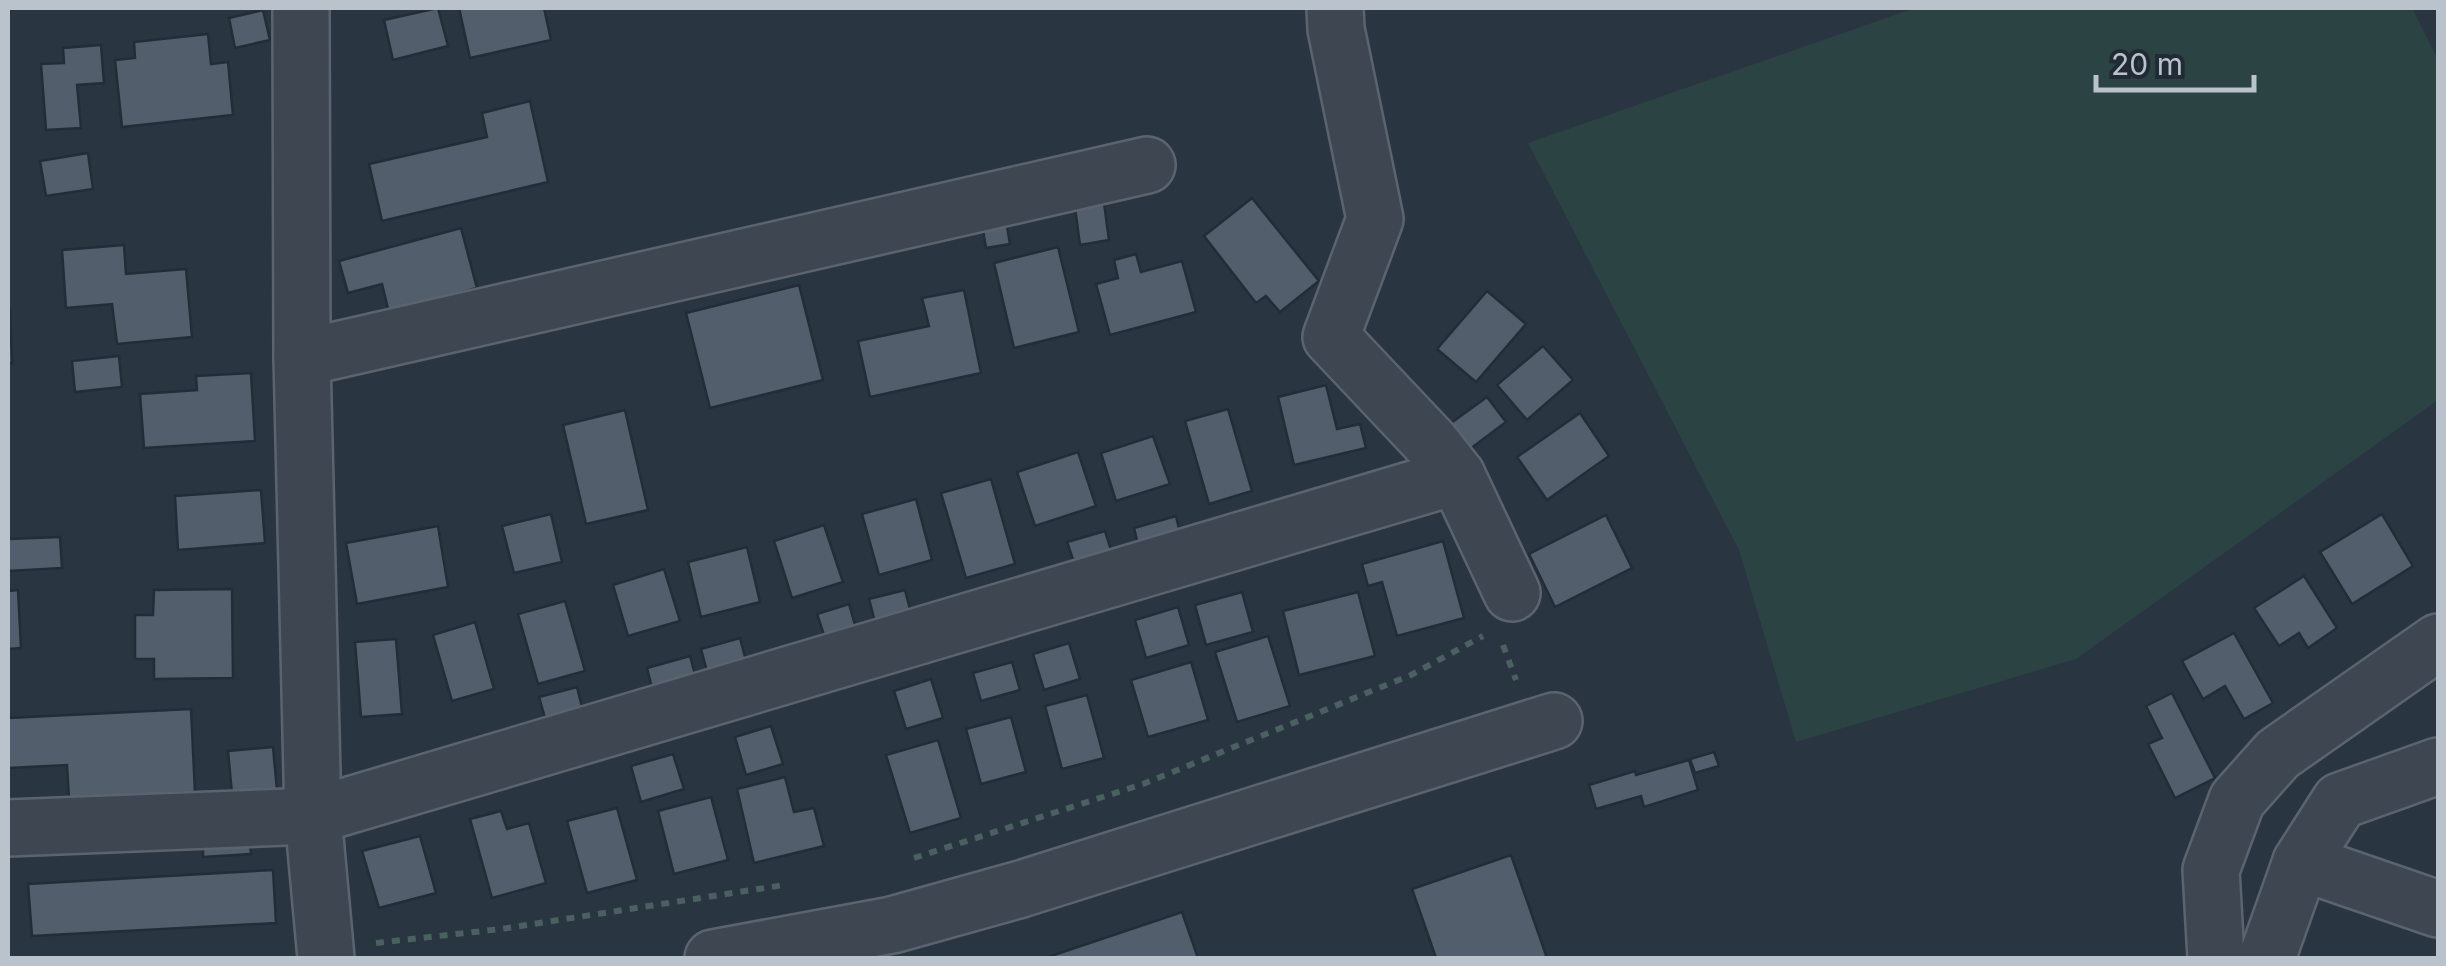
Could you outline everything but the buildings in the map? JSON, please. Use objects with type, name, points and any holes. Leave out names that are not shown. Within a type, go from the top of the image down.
[{"type":"street","points":[[301,8],[302,358],[313,816],[326,954]]},
{"type":"street","points":[[1335,8],[1374,219],[1331,337],[1457,476],[1512,593]]},
{"type":"street","points":[[302,358],[1147,165]]},
{"type":"street","points":[[8,828],[313,816],[1457,476]]},
{"type":"street","points":[[2216,958],[2211,870],[2236,800],[2278,754],[2438,642]]},
{"type":"street","points":[[713,958],[898,942],[1021,889],[1554,721]]},
{"type":"street","points":[[2267,958],[2301,862],[2340,801],[2438,766]]},
{"type":"street","points":[[2301,862],[2438,909]]},
{"type":"path","points":[[908,860],[1143,784],[1410,675],[1497,628],[1512,593]]},
{"type":"path","points":[[326,954],[794,884]]},
{"type":"green space","points":[[1915,8],[2412,8],[2438,60],[2438,400],[2076,659],[1796,742],[1739,550],[1528,143]]}]
